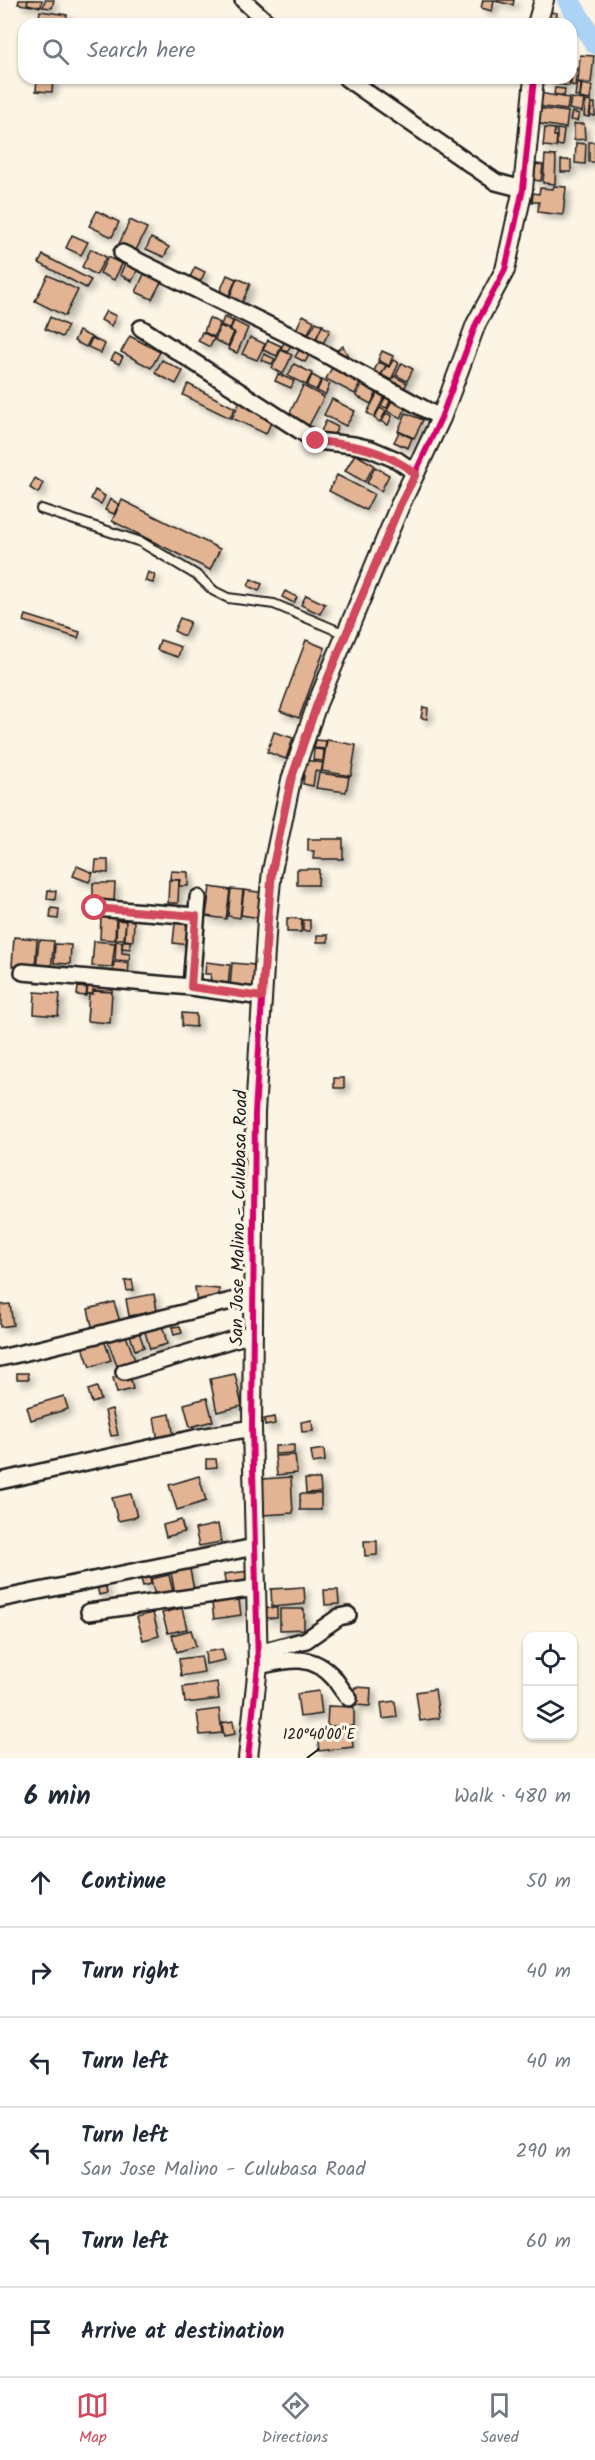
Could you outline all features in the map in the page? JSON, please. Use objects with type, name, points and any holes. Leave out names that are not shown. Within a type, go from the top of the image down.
[{"type":"street","points":[[243,0],[262,18]]},
{"type":"street","points":[[539,18],[544,0]]},
{"type":"street","points":[[355,84],[496,182],[523,189]]},
{"type":"street","name":"San Jose Malino - Culubasa Road","points":[[249,1758],[258,1660],[252,1428],[255,1113],[272,871],[291,780],[317,704],[400,505],[441,418],[476,324],[506,270],[523,189],[533,84]]},
{"type":"street","points":[[122,253],[301,341],[441,418]]},
{"type":"street","points":[[141,328],[316,441],[370,449],[397,460],[416,474]]},
{"type":"street","points":[[191,987],[198,898]]},
{"type":"street","points":[[95,908],[196,916]]},
{"type":"street","points":[[22,972],[191,987],[262,997]]},
{"type":"street","points":[[0,1358],[65,1344],[182,1312],[253,1296]]},
{"type":"street","points":[[124,1372],[254,1333]]},
{"type":"street","points":[[0,1481],[195,1438],[252,1428]]},
{"type":"street","points":[[0,1599],[254,1547]]},
{"type":"street","points":[[90,1612],[256,1588]]},
{"type":"street","points":[[258,1660],[306,1640],[339,1617],[348,1615]]},
{"type":"street","points":[[258,1660],[297,1658],[310,1662],[323,1668],[349,1698]]},
{"type":"lane","points":[[41,509],[141,542],[198,576],[214,591],[228,598],[274,604],[346,634]]},
{"type":"building","points":[[19,0],[33,0],[32,6],[18,4]]},
{"type":"building","points":[[28,0],[42,0],[41,7],[27,4]]},
{"type":"building","points":[[45,0],[54,0],[52,8],[43,7]]},
{"type":"building","points":[[483,0],[514,0],[513,5],[494,1],[492,11],[481,8]]},
{"type":"building","points":[[40,11],[67,15],[67,18],[39,18]]},
{"type":"building","points":[[546,11],[557,13],[556,18],[545,18]]},
{"type":"building","points":[[580,55],[594,56],[591,83],[578,82]]},
{"type":"building","points":[[577,83],[581,83],[580,97],[575,96]]},
{"type":"building","points":[[37,84],[53,84],[52,92],[36,91]]},
{"type":"building","points":[[582,84],[592,86],[590,100],[580,98]]},
{"type":"building","points":[[555,88],[565,89],[564,96],[554,94]]},
{"type":"building","points":[[539,93],[569,98],[567,110],[537,106]]},
{"type":"building","points":[[571,98],[584,100],[582,112],[569,109]]},
{"type":"building","points":[[586,101],[591,102],[589,117],[584,116]]},
{"type":"building","points":[[592,103],[595,103],[595,116],[590,115]]},
{"type":"building","points":[[536,108],[568,112],[566,128],[534,123]]},
{"type":"building","points":[[572,112],[579,114],[577,121],[570,120]]},
{"type":"building","points":[[574,124],[584,124],[585,139],[574,140]]},
{"type":"building","points":[[545,128],[555,129],[556,147],[543,146]]},
{"type":"building","points":[[557,129],[564,130],[562,146],[557,145]]},
{"type":"building","points":[[589,142],[595,142],[595,162],[589,162]]},
{"type":"building","points":[[576,143],[586,144],[585,164],[575,163]]},
{"type":"building","points":[[545,155],[556,156],[555,184],[543,183]]},
{"type":"building","points":[[561,160],[571,160],[571,172],[561,172]]},
{"type":"building","points":[[536,164],[543,165],[541,181],[534,180]]},
{"type":"building","points":[[554,186],[566,187],[563,215],[538,212],[539,202],[532,202],[533,193],[539,194],[540,188],[553,189]]},
{"type":"building","points":[[97,211],[119,222],[112,237],[89,226]]},
{"type":"building","points":[[130,220],[147,228],[135,252],[119,244]]},
{"type":"building","points":[[72,235],[88,242],[81,255],[66,248]]},
{"type":"building","points":[[151,238],[169,247],[164,257],[146,249]]},
{"type":"building","points":[[91,249],[106,257],[96,275],[82,267]]},
{"type":"building","points":[[43,255],[91,280],[86,288],[39,263]]},
{"type":"building","points":[[108,257],[122,264],[114,280],[100,273]]},
{"type":"building","points":[[125,263],[138,269],[132,281],[120,275]]},
{"type":"building","points":[[195,267],[205,272],[200,282],[190,277]]},
{"type":"building","points":[[144,274],[161,282],[152,299],[136,292]]},
{"type":"building","points":[[48,275],[78,290],[65,316],[35,301]]},
{"type":"building","points":[[227,275],[236,279],[228,298],[219,294]]},
{"type":"building","points":[[237,278],[250,284],[241,305],[229,299]]},
{"type":"building","points":[[106,311],[116,316],[111,326],[101,320]]},
{"type":"building","points":[[303,315],[314,321],[304,341],[293,336]]},
{"type":"building","points":[[50,317],[68,326],[62,337],[45,329]]},
{"type":"building","points":[[224,317],[233,321],[230,329],[221,325]]},
{"type":"building","points":[[209,318],[220,323],[214,337],[204,332]]},
{"type":"building","points":[[234,321],[248,328],[237,353],[228,349],[235,333],[230,330]]},
{"type":"building","points":[[316,322],[323,325],[315,340],[308,336]]},
{"type":"building","points":[[220,326],[234,332],[228,346],[215,340]]},
{"type":"building","points":[[322,326],[330,330],[321,347],[314,344]]},
{"type":"building","points":[[79,331],[91,337],[86,347],[74,341]]},
{"type":"building","points":[[202,332],[214,338],[210,347],[198,341]]},
{"type":"building","points":[[130,336],[160,352],[151,368],[121,352]]},
{"type":"building","points":[[250,337],[265,344],[257,360],[242,354]]},
{"type":"building","points":[[92,338],[105,344],[101,353],[88,347]]},
{"type":"building","points":[[268,340],[281,346],[277,356],[263,350]]},
{"type":"building","points":[[285,340],[292,343],[287,352],[281,349]]},
{"type":"building","points":[[343,346],[348,356],[343,360],[337,350]]},
{"type":"building","points":[[281,350],[292,355],[283,374],[272,368]]},
{"type":"building","points":[[299,350],[309,355],[305,362],[295,357]]},
{"type":"building","points":[[382,351],[393,356],[389,366],[378,360]]},
{"type":"building","points":[[115,353],[123,357],[119,364],[111,360]]},
{"type":"building","points":[[264,354],[275,359],[272,364],[261,360]]},
{"type":"building","points":[[162,360],[183,371],[176,384],[155,373]]},
{"type":"building","points":[[393,360],[399,363],[389,384],[379,380],[386,366],[389,367]]},
{"type":"building","points":[[378,362],[386,365],[379,379],[372,376]]},
{"type":"building","points":[[402,363],[413,369],[407,381],[396,375]]},
{"type":"building","points":[[294,364],[312,373],[306,385],[288,376]]},
{"type":"building","points":[[334,364],[362,379],[355,394],[326,379]]},
{"type":"building","points":[[278,374],[294,381],[291,388],[275,381]]},
{"type":"building","points":[[312,375],[321,380],[316,390],[307,386]]},
{"type":"building","points":[[394,376],[407,383],[402,392],[389,386]]},
{"type":"building","points":[[322,380],[330,384],[325,395],[317,391]]},
{"type":"building","points":[[364,381],[378,389],[371,404],[356,396]]},
{"type":"building","points":[[188,384],[235,408],[230,418],[183,395]]},
{"type":"building","points":[[303,386],[324,397],[307,429],[287,419]]},
{"type":"building","points":[[378,392],[385,396],[374,417],[367,413]]},
{"type":"building","points":[[387,394],[392,396],[387,408],[381,406]]},
{"type":"building","points":[[393,398],[407,405],[401,418],[387,411]]},
{"type":"building","points":[[332,399],[355,411],[346,426],[324,415]]},
{"type":"building","points":[[240,402],[273,418],[266,434],[232,418]]},
{"type":"building","points":[[380,408],[386,411],[380,422],[374,418]]},
{"type":"building","points":[[386,413],[392,416],[388,425],[382,422]]},
{"type":"building","points":[[406,413],[423,420],[414,438],[398,431]]},
{"type":"building","points":[[326,421],[338,427],[332,438],[320,433]]},
{"type":"building","points":[[399,432],[412,438],[408,448],[394,442]]},
{"type":"building","points":[[355,454],[374,465],[365,482],[345,471]]},
{"type":"building","points":[[375,467],[389,475],[381,491],[367,483]]},
{"type":"building","points":[[337,475],[374,494],[366,510],[329,491]]},
{"type":"building","points":[[35,478],[43,483],[38,493],[30,488]]},
{"type":"building","points":[[95,490],[105,496],[101,504],[91,499]]},
{"type":"building","points":[[110,499],[119,504],[114,514],[105,510]]},
{"type":"building","points":[[122,500],[220,549],[210,570],[112,521]]},
{"type":"building","points":[[148,572],[155,575],[153,583],[145,581]]},
{"type":"building","points":[[251,579],[262,584],[259,591],[248,586]]},
{"type":"building","points":[[285,591],[297,597],[294,603],[282,597]]},
{"type":"building","points":[[306,595],[325,604],[320,614],[301,605]]},
{"type":"building","points":[[26,615],[80,632],[78,638],[24,621]]},
{"type":"building","points":[[180,618],[190,622],[184,636],[174,631]]},
{"type":"building","points":[[160,640],[181,647],[178,657],[157,650]]},
{"type":"building","points":[[306,640],[325,648],[299,718],[280,711]]},
{"type":"building","points":[[423,707],[428,708],[427,719],[421,718]]},
{"type":"building","points":[[274,732],[293,738],[286,759],[267,752]]},
{"type":"building","points":[[316,740],[326,741],[325,749],[314,748]]},
{"type":"building","points":[[327,740],[356,745],[351,776],[322,771]]},
{"type":"building","points":[[314,749],[324,750],[323,761],[313,760]]},
{"type":"building","points":[[306,760],[323,763],[321,772],[315,771],[313,786],[303,784]]},
{"type":"building","points":[[319,773],[349,777],[346,792],[316,788]]},
{"type":"building","points":[[308,839],[343,839],[343,859],[313,859],[314,851],[308,851]]},
{"type":"building","points":[[96,860],[108,860],[108,873],[95,872]]},
{"type":"building","points":[[77,866],[93,873],[89,882],[73,876]]},
{"type":"building","points":[[297,869],[319,869],[318,885],[297,885]]},
{"type":"building","points":[[171,871],[188,872],[188,886],[179,886],[180,880],[170,879]]},
{"type":"building","points":[[169,880],[179,880],[178,903],[168,903]]},
{"type":"building","points":[[93,883],[115,883],[114,901],[93,901]]},
{"type":"building","points":[[210,887],[230,890],[226,919],[206,916]]},
{"type":"building","points":[[231,889],[243,890],[240,918],[228,916]]},
{"type":"building","points":[[48,890],[56,891],[55,900],[47,899]]},
{"type":"building","points":[[244,890],[264,893],[260,918],[241,915]]},
{"type":"building","points":[[51,908],[59,909],[58,919],[50,918]]},
{"type":"building","points":[[101,917],[116,918],[115,940],[100,939]]},
{"type":"building","points":[[287,918],[302,919],[301,932],[287,932]]},
{"type":"building","points":[[117,920],[126,921],[124,939],[116,939]]},
{"type":"building","points":[[126,920],[134,921],[133,941],[125,940]]},
{"type":"building","points":[[303,920],[310,920],[310,931],[303,931]]},
{"type":"building","points":[[175,923],[191,925],[189,945],[173,943]]},
{"type":"building","points":[[317,935],[328,935],[328,942],[317,942]]},
{"type":"building","points":[[14,937],[37,939],[35,968],[12,966]]},
{"type":"building","points":[[39,940],[54,941],[51,969],[36,968]]},
{"type":"building","points":[[94,941],[115,943],[112,967],[92,966]]},
{"type":"building","points":[[116,941],[122,942],[122,953],[130,954],[129,961],[115,960]]},
{"type":"building","points":[[123,941],[130,941],[130,949],[122,948]]},
{"type":"building","points":[[55,944],[71,945],[70,964],[54,963]]},
{"type":"building","points":[[114,962],[129,963],[128,975],[113,974]]},
{"type":"building","points":[[206,962],[230,965],[228,987],[210,985],[211,974],[205,974]]},
{"type":"building","points":[[232,963],[255,965],[254,989],[230,987]]},
{"type":"building","points":[[88,985],[112,986],[112,992],[93,990],[93,994],[87,994]]},
{"type":"building","points":[[78,987],[87,988],[86,996],[77,995]]},
{"type":"building","points":[[93,991],[112,992],[110,1023],[87,1021],[89,994],[93,994]]},
{"type":"building","points":[[35,992],[60,994],[58,1016],[34,1014]]},
{"type":"building","points":[[182,1013],[196,1014],[196,1027],[182,1026]]},
{"type":"building","points":[[334,1078],[344,1078],[344,1088],[334,1088]]},
{"type":"building","points":[[132,1280],[134,1290],[127,1291],[125,1281]]},
{"type":"building","points":[[195,1287],[219,1289],[219,1299],[197,1304]]},
{"type":"building","points":[[154,1294],[157,1311],[129,1316],[126,1299]]},
{"type":"building","points":[[114,1302],[120,1322],[93,1330],[88,1309]]},
{"type":"building","points":[[10,1304],[13,1325],[0,1327],[0,1305]]},
{"type":"building","points":[[162,1324],[167,1344],[150,1349],[144,1329]]},
{"type":"building","points":[[180,1326],[182,1333],[174,1335],[172,1327]]},
{"type":"building","points":[[138,1329],[144,1347],[135,1350],[129,1332]]},
{"type":"building","points":[[125,1333],[135,1360],[117,1366],[107,1339]]},
{"type":"building","points":[[104,1340],[111,1360],[90,1367],[83,1347]]},
{"type":"building","points":[[17,1373],[28,1373],[29,1379],[17,1379]]},
{"type":"building","points":[[129,1373],[133,1389],[117,1393],[113,1378]]},
{"type":"building","points":[[235,1374],[242,1406],[217,1412],[210,1379]]},
{"type":"building","points":[[97,1387],[101,1400],[92,1403],[88,1390]]},
{"type":"building","points":[[64,1396],[68,1409],[31,1420],[27,1407]]},
{"type":"building","points":[[207,1398],[213,1421],[190,1427],[184,1404]]},
{"type":"building","points":[[112,1409],[118,1435],[111,1436],[105,1411]]},
{"type":"building","points":[[170,1414],[174,1438],[158,1441],[154,1417]]},
{"type":"building","points":[[274,1417],[275,1424],[265,1426],[264,1419]]},
{"type":"building","points":[[312,1420],[313,1431],[302,1432],[301,1422]]},
{"type":"building","points":[[294,1445],[294,1453],[275,1454],[275,1446]]},
{"type":"building","points":[[324,1449],[325,1461],[313,1463],[311,1451]]},
{"type":"building","points":[[295,1455],[297,1473],[277,1475],[275,1456]]},
{"type":"building","points":[[206,1459],[216,1459],[217,1467],[206,1468]]},
{"type":"building","points":[[199,1476],[206,1501],[177,1510],[169,1485]]},
{"type":"building","points":[[291,1477],[293,1513],[264,1515],[262,1479]]},
{"type":"building","points":[[305,1479],[320,1479],[321,1492],[306,1493]]},
{"type":"building","points":[[131,1494],[137,1517],[118,1521],[112,1498]]},
{"type":"building","points":[[300,1494],[321,1494],[321,1510],[300,1510]]},
{"type":"building","points":[[181,1520],[184,1532],[166,1537],[163,1525]]},
{"type":"building","points":[[218,1524],[221,1542],[199,1546],[195,1529]]},
{"type":"building","points":[[364,1541],[377,1541],[377,1555],[365,1556]]},
{"type":"building","points":[[189,1564],[194,1590],[175,1594],[170,1568]]},
{"type":"building","points":[[249,1571],[251,1585],[226,1589],[224,1574]]},
{"type":"building","points":[[149,1573],[151,1584],[143,1586],[140,1575]]},
{"type":"building","points":[[169,1575],[173,1592],[155,1596],[151,1579]]},
{"type":"building","points":[[105,1583],[107,1593],[99,1595],[97,1585]]},
{"type":"building","points":[[304,1587],[305,1604],[272,1607],[271,1589]]},
{"type":"building","points":[[324,1590],[338,1590],[339,1604],[325,1605]]},
{"type":"building","points":[[238,1593],[241,1615],[214,1619],[211,1596]]},
{"type":"building","points":[[182,1608],[187,1629],[168,1633],[162,1613]]},
{"type":"building","points":[[267,1608],[277,1608],[277,1618],[266,1618]]},
{"type":"building","points":[[280,1609],[304,1609],[304,1629],[280,1630]]},
{"type":"building","points":[[153,1613],[159,1636],[143,1640],[137,1617]]},
{"type":"building","points":[[191,1630],[196,1646],[177,1652],[172,1635]]},
{"type":"building","points":[[222,1649],[225,1660],[206,1664],[205,1652]]},
{"type":"building","points":[[201,1656],[204,1672],[181,1676],[179,1659]]},
{"type":"building","points":[[217,1682],[219,1699],[185,1703],[183,1687]]},
{"type":"building","points":[[355,1687],[371,1688],[370,1706],[354,1705]]},
{"type":"building","points":[[435,1689],[439,1718],[420,1721],[416,1692]]},
{"type":"building","points":[[319,1691],[322,1714],[300,1717],[297,1694]]},
{"type":"building","points":[[395,1701],[397,1717],[383,1719],[381,1703]]},
{"type":"building","points":[[328,1706],[354,1707],[354,1726],[327,1726]]},
{"type":"building","points":[[219,1709],[222,1733],[200,1735],[197,1712]]},
{"type":"building","points":[[233,1721],[235,1734],[224,1736],[222,1723]]},
{"type":"building","points":[[351,1728],[353,1747],[319,1751],[317,1732]]},
{"type":"waterway","points":[[568,0],[595,43]]},
{"type":"cycle path","points":[[248,1758],[258,1666],[252,1428],[255,1113],[272,871],[291,780],[317,704],[400,505],[441,418],[476,324],[505,270],[523,189],[533,84]]},
{"type":"route","points":[[95,908],[196,916],[191,987],[262,997],[272,871],[291,780],[317,704],[400,505],[416,474],[397,460],[370,449],[316,441]]}]
